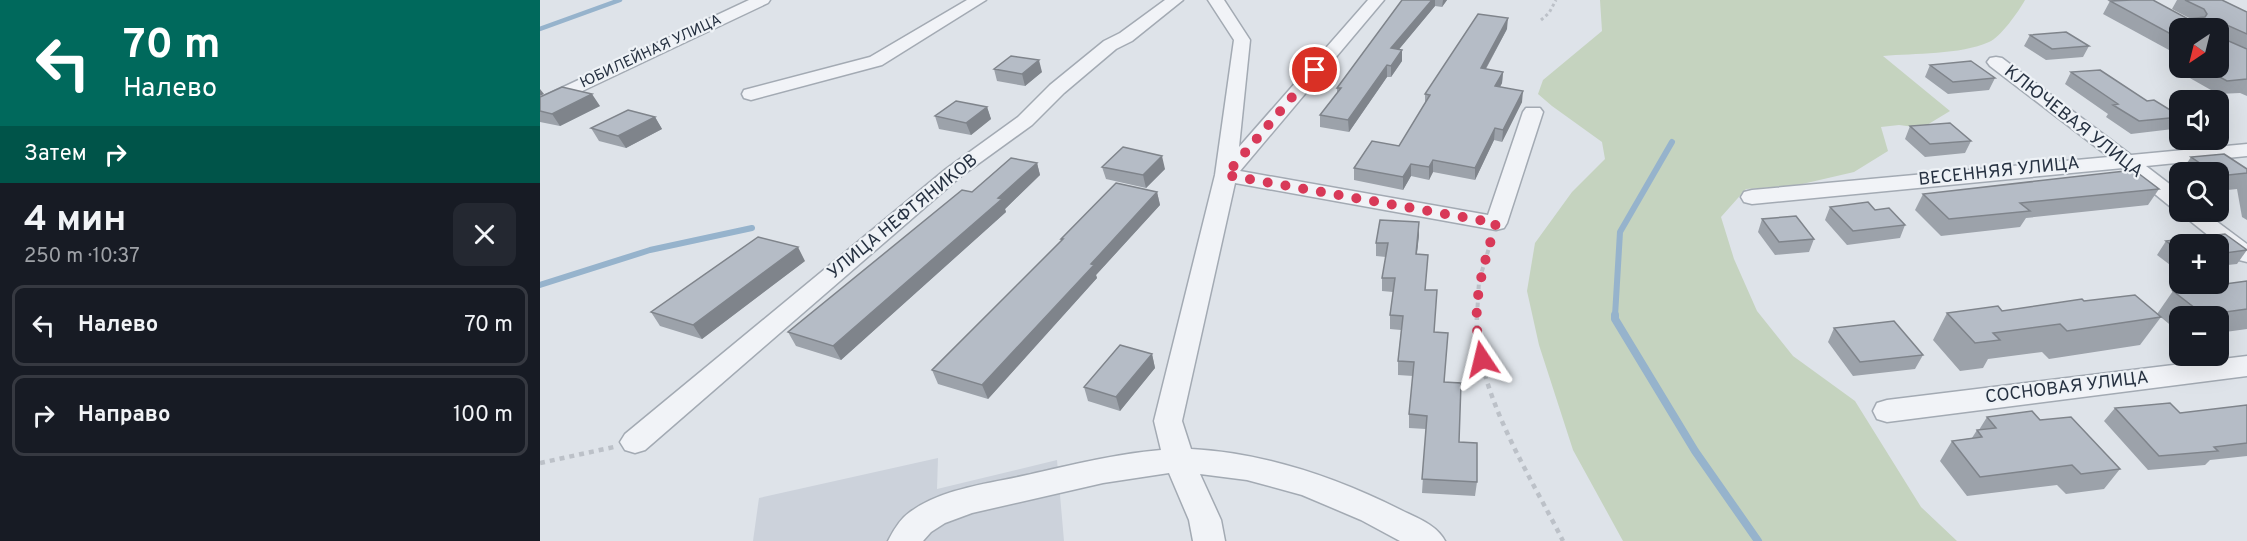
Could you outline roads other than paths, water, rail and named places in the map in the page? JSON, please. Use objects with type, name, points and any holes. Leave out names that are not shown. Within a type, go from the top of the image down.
[{"type":"street","name":"ЮБИЛЕЙНАЯ УЛИЦА","points":[[540,105],[762,0]]},
{"type":"street","points":[[751,94],[876,61],[978,0]]},
{"type":"street","name":"УЛИЦА НЕФТЯНИКОВ","points":[[635,442],[953,173],[1025,121],[1057,89],[1110,45],[1126,37],[1176,0]]},
{"type":"street","points":[[1209,541],[1205,520],[1179,461],[1168,421],[1226,175],[1242,40],[1216,0]]},
{"type":"street","points":[[1226,175],[1376,0]]},
{"type":"street","name":"КЛЮЧЕВАЯ УЛИЦА","points":[[1996,62],[2049,100],[2169,195]]},
{"type":"street","points":[[1226,175],[1496,223],[1533,111]]},
{"type":"street","name":"ВЕСЕННЯЯ УЛИЦА","points":[[1752,197],[2247,150]]},
{"type":"street","points":[[2203,222],[2247,255]]},
{"type":"street","name":"СОСНОВАЯ УЛИЦА","points":[[1887,411],[2247,366]]},
{"type":"street","points":[[904,541],[921,521],[954,505],[1110,469],[1179,461],[1218,462],[1258,470],[1321,489],[1429,541]]},
{"type":"waterway","points":[[540,29],[620,0]]},
{"type":"waterway","points":[[1615,316],[1620,232],[1672,142]]},
{"type":"waterway","points":[[540,285],[650,250],[752,228]]},
{"type":"waterway","points":[[1615,316],[1695,451],[1758,541]]}]
